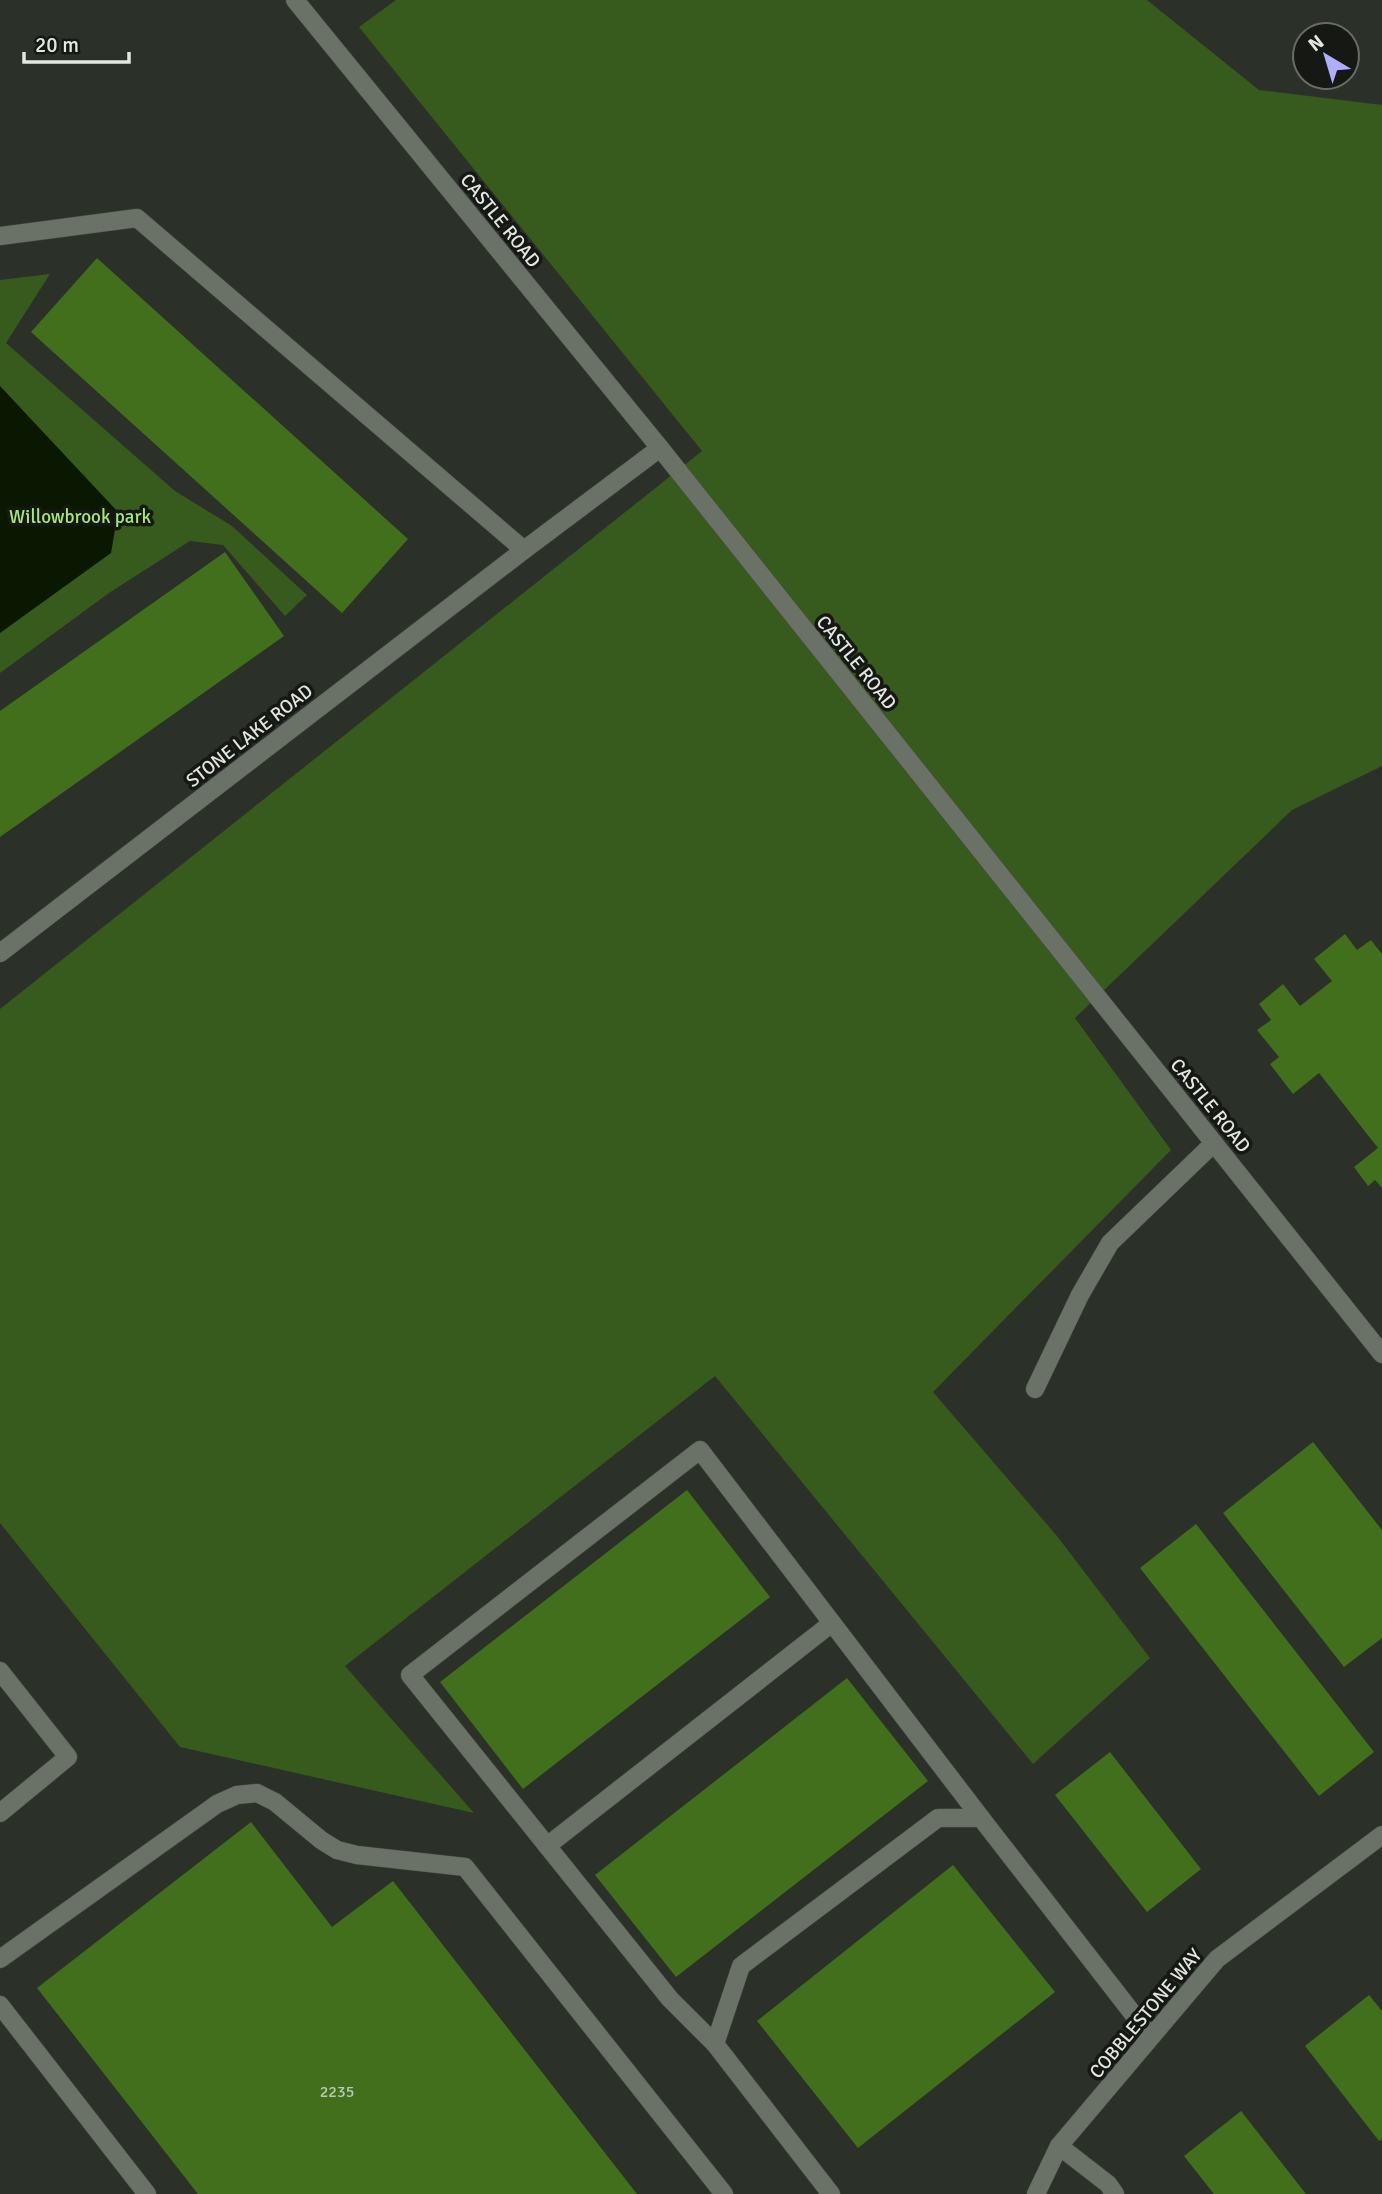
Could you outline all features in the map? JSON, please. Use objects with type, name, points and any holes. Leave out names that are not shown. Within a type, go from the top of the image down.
[{"type":"street","name":"CASTLE ROAD","points":[[295,0],[660,448],[1382,1353]]},
{"type":"street","points":[[0,236],[137,218],[524,550]]},
{"type":"street","name":"STONE LAKE ROAD","points":[[0,953],[660,448]]},
{"type":"street","points":[[1035,1389],[1080,1295],[1110,1243],[1214,1143]]},
{"type":"street","points":[[831,2194],[715,2044],[670,1999],[410,1675],[700,1451],[1151,2037]]},
{"type":"street","points":[[547,1846],[832,1623]]},
{"type":"street","points":[[0,1671],[68,1757],[0,1813]]},
{"type":"street","points":[[0,1959],[217,1804],[237,1795],[257,1793],[275,1802],[337,1850],[465,1867],[724,2194]]},
{"type":"street","points":[[715,2044],[741,1966],[938,1818],[981,1818]]},
{"type":"street","name":"COBBLESTONE WAY","points":[[1036,2194],[1059,2146],[1217,1959],[1382,1835]]},
{"type":"street","points":[[0,2005],[147,2194]]},
{"type":"street","points":[[1059,2146],[1108,2184],[1115,2194]]},
{"type":"green space","points":[[396,0],[1147,0],[1259,90],[1382,105],[1382,766],[1292,810],[1075,1018],[1171,1150],[933,1392],[1057,1536],[1150,1658],[1033,1764],[715,1376],[345,1666],[474,1813],[180,1747],[0,1523],[0,1009],[702,451],[359,27]]},
{"type":"green space","name":"Willowbrook park","points":[[50,274],[6,343],[175,491],[232,526],[307,595],[285,616],[223,545],[190,541],[109,593],[0,673],[0,280]]},
{"type":"shaded area","points":[[0,386],[118,512],[111,553],[0,633]]},
{"type":"building","points":[[97,258],[408,539],[342,613],[31,332]]},
{"type":"building","points":[[225,552],[284,636],[0,837],[0,711]]},
{"type":"building","points":[[1345,934],[1357,950],[1371,940],[1382,954],[1382,1188],[1375,1180],[1368,1186],[1354,1167],[1378,1148],[1319,1073],[1293,1094],[1270,1064],[1279,1057],[1257,1030],[1271,1020],[1259,1004],[1283,984],[1300,1006],[1332,981],[1314,959]]},
{"type":"building","points":[[1313,1442],[1382,1530],[1382,1638],[1344,1667],[1223,1513]]},
{"type":"building","points":[[687,1490],[770,1597],[523,1789],[440,1682]]},
{"type":"building","points":[[1196,1524],[1374,1752],[1319,1796],[1140,1568]]},
{"type":"building","points":[[847,1678],[928,1781],[676,1977],[595,1875]]},
{"type":"building","points":[[1110,1752],[1201,1869],[1147,1912],[1055,1795]]},
{"type":"building","points":[[251,1822],[332,1927],[393,1881],[637,2194],[198,2194],[37,1988]]},
{"type":"building","points":[[953,1865],[1055,1992],[858,2148],[757,2021]]},
{"type":"building","points":[[1369,1995],[1382,2011],[1382,2139],[1379,2141],[1305,2046]]},
{"type":"building","points":[[1241,2111],[1306,2194],[1214,2194],[1184,2156]]}]
